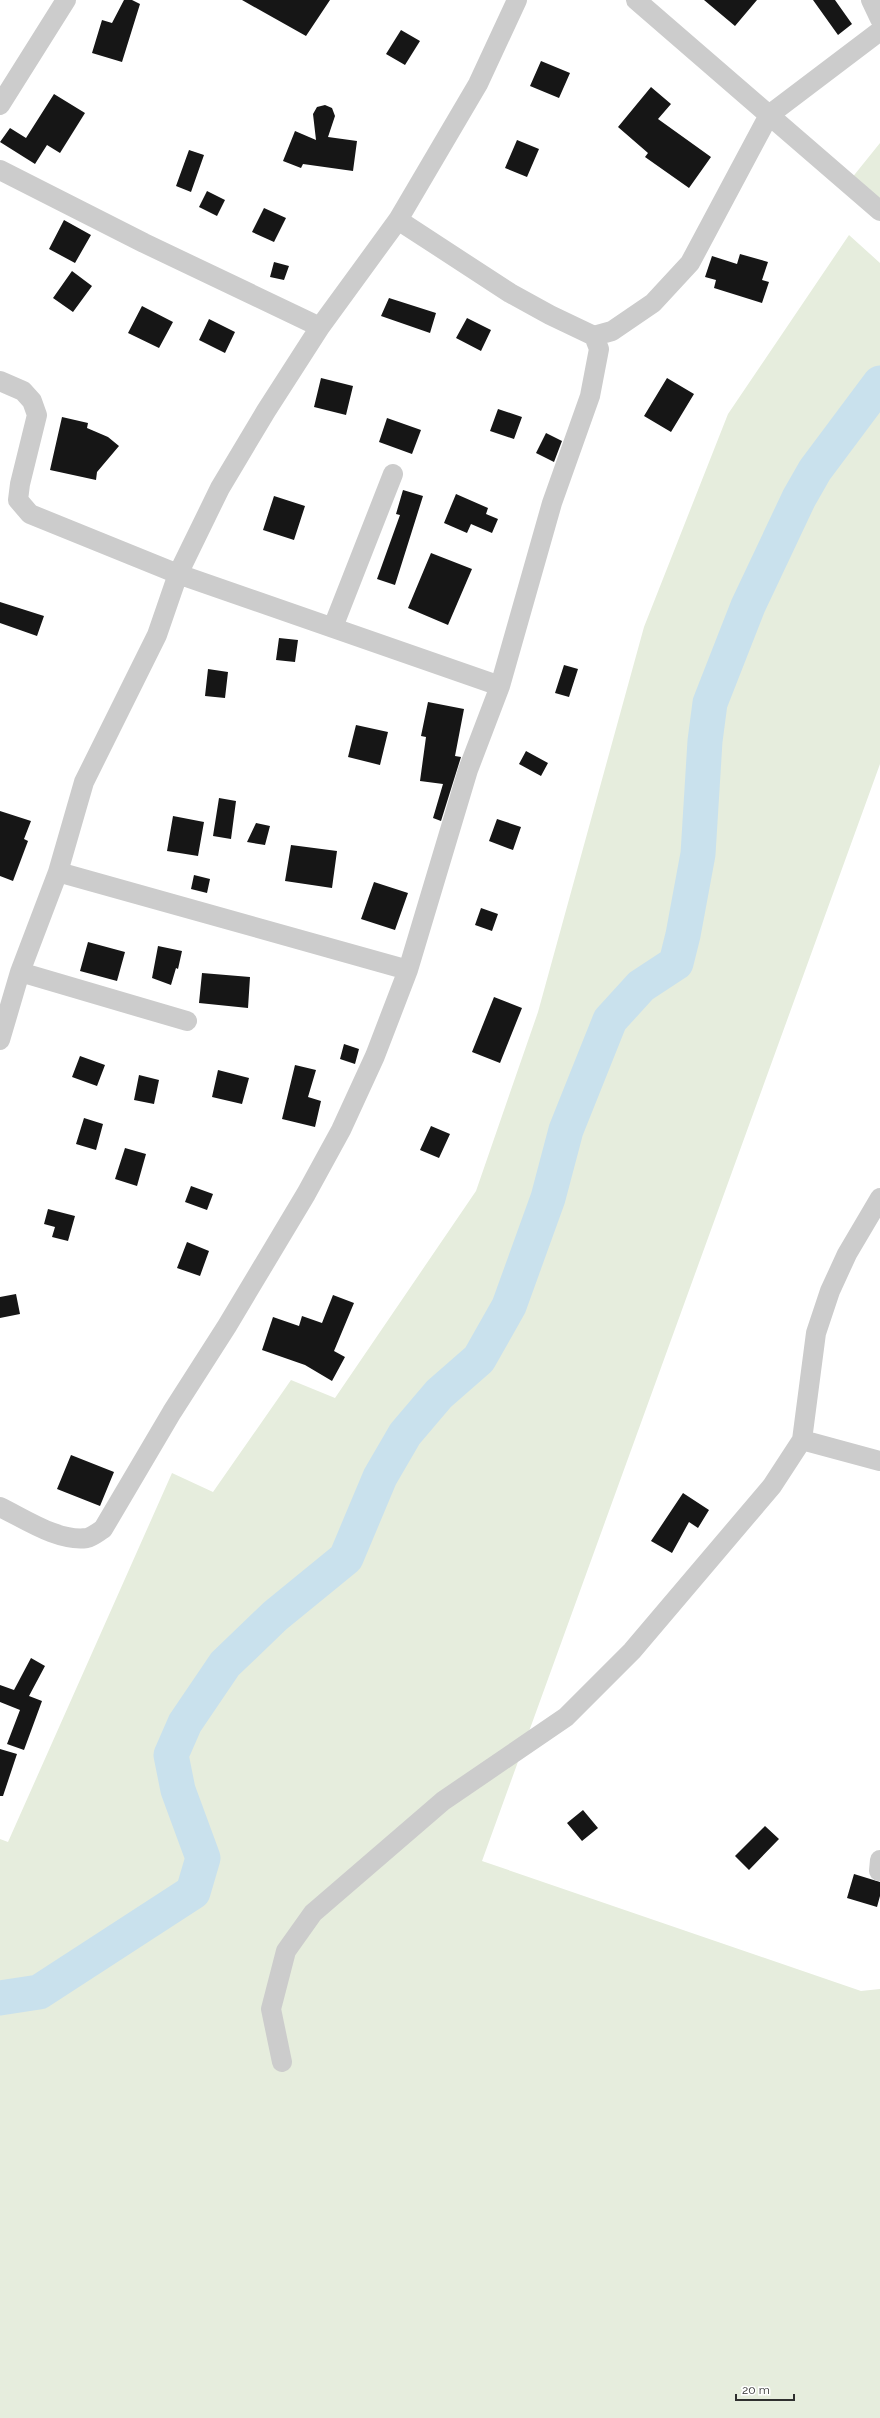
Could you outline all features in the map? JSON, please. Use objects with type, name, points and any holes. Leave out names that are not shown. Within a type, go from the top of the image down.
[{"type":"street","points":[[0,105],[66,0]]},
{"type":"street","points":[[0,1040],[20,972],[58,872],[84,782],[157,635],[178,574],[220,488],[266,411],[320,327],[398,220],[478,84],[517,0]]},
{"type":"street","points":[[636,0],[880,211]]},
{"type":"street","points":[[871,0],[880,19]]},
{"type":"street","points":[[398,220],[510,293],[550,315],[594,336],[612,331],[653,304],[690,263],[769,115],[880,31]]},
{"type":"street","points":[[0,170],[144,243],[320,327]]},
{"type":"street","points":[[0,1507],[63,1535],[88,1538],[103,1529],[172,1412],[227,1326],[309,1188],[341,1130],[375,1056],[408,970],[468,770],[500,686],[552,503],[590,396],[599,349],[594,336]]},
{"type":"street","points":[[0,381],[23,391],[32,400],[37,415],[20,484],[18,500],[30,514],[178,574],[500,686]]},
{"type":"street","points":[[333,628],[393,474]]},
{"type":"street","points":[[58,872],[408,970]]},
{"type":"street","points":[[20,972],[187,1021]]},
{"type":"street","points":[[282,2062],[271,2009],[286,1951],[313,1913],[443,1801],[566,1717],[642,1639],[772,1486],[802,1440],[816,1333],[830,1292],[847,1254],[880,1198]]},
{"type":"street","points":[[802,1440],[880,1461]]},
{"type":"green space","points":[[880,143],[880,204],[851,179]]},
{"type":"green space","points":[[849,235],[880,263],[880,764],[482,1861],[861,1991],[880,1989],[880,2418],[0,2418],[0,1839],[8,1842],[172,1473],[213,1492],[291,1380],[335,1398],[476,1191],[538,1012],[644,627],[728,414]]},
{"type":"building","points":[[124,0],[132,0],[140,4],[122,62],[92,53],[102,20],[112,23]]},
{"type":"building","points":[[242,0],[330,0],[306,36]]},
{"type":"building","points":[[704,0],[757,0],[735,26]]},
{"type":"building","points":[[813,0],[835,0],[852,24],[838,35]]},
{"type":"building","points":[[401,30],[420,41],[405,65],[386,54]]},
{"type":"building","points":[[541,61],[570,73],[559,98],[530,86]]},
{"type":"building","points":[[651,87],[671,104],[658,119],[711,157],[689,188],[645,157],[648,153],[618,127]]},
{"type":"building","points":[[54,94],[85,113],[60,153],[47,145],[35,164],[0,142],[10,128],[26,138]]},
{"type":"building","points":[[325,105],[332,108],[335,116],[328,137],[357,141],[353,171],[303,164],[301,168],[283,161],[295,131],[316,140],[313,114],[317,107]]},
{"type":"building","points":[[517,140],[539,149],[527,177],[505,168]]},
{"type":"building","points":[[189,150],[204,155],[191,192],[176,186]]},
{"type":"building","points":[[207,191],[225,200],[217,216],[199,207]]},
{"type":"building","points":[[264,208],[286,218],[274,242],[252,232]]},
{"type":"building","points":[[64,220],[91,235],[75,263],[49,249]]},
{"type":"building","points":[[740,254],[768,262],[762,280],[769,282],[762,303],[714,288],[716,280],[705,277],[712,256],[737,264]]},
{"type":"building","points":[[274,262],[289,266],[284,280],[270,277]]},
{"type":"building","points":[[72,271],[92,286],[73,312],[53,298]]},
{"type":"building","points":[[389,298],[436,313],[430,333],[381,316]]},
{"type":"building","points":[[142,306],[173,322],[159,348],[128,333]]},
{"type":"building","points":[[467,318],[491,330],[481,351],[456,338]]},
{"type":"building","points":[[209,319],[235,332],[225,353],[199,340]]},
{"type":"building","points":[[321,378],[353,386],[346,415],[314,407]]},
{"type":"building","points":[[667,378],[694,394],[671,432],[644,416]]},
{"type":"building","points":[[498,409],[522,417],[514,439],[490,431]]},
{"type":"building","points":[[62,417],[88,423],[87,428],[108,437],[119,446],[97,472],[96,480],[50,470]]},
{"type":"building","points":[[387,418],[421,430],[412,454],[379,442]]},
{"type":"building","points":[[546,433],[562,441],[554,462],[536,453]]},
{"type":"building","points":[[403,490],[423,496],[395,585],[377,579],[400,515],[396,514]]},
{"type":"building","points":[[456,494],[488,508],[486,514],[498,519],[492,533],[471,524],[467,533],[444,523]]},
{"type":"building","points":[[274,496],[305,506],[294,540],[263,530]]},
{"type":"building","points":[[431,553],[472,569],[448,625],[408,608]]},
{"type":"building","points":[[0,602],[44,616],[37,636],[0,623]]},
{"type":"building","points":[[279,638],[298,640],[295,662],[276,660]]},
{"type":"building","points":[[564,665],[578,669],[569,697],[555,693]]},
{"type":"building","points":[[208,669],[228,672],[225,698],[205,696]]},
{"type":"building","points":[[428,702],[464,709],[455,756],[461,757],[441,821],[433,818],[443,784],[420,781],[426,737],[421,736]]},
{"type":"building","points":[[356,725],[388,732],[380,765],[348,757]]},
{"type":"building","points":[[526,751],[548,763],[541,776],[519,764]]},
{"type":"building","points":[[219,798],[236,801],[231,839],[213,836]]},
{"type":"building","points":[[0,811],[31,821],[24,839],[28,841],[13,881],[0,876]]},
{"type":"building","points":[[173,816],[204,822],[198,856],[167,851]]},
{"type":"building","points":[[497,819],[521,827],[513,850],[489,841]]},
{"type":"building","points":[[256,823],[270,826],[265,845],[247,842]]},
{"type":"building","points":[[291,845],[337,851],[332,888],[285,881]]},
{"type":"building","points":[[194,875],[210,879],[207,893],[191,889]]},
{"type":"building","points":[[374,882],[408,893],[395,930],[361,919]]},
{"type":"building","points":[[481,908],[498,914],[492,931],[475,925]]},
{"type":"building","points":[[88,942],[125,952],[117,981],[80,971]]},
{"type":"building","points":[[158,946],[182,951],[178,969],[176,968],[171,985],[152,978]]},
{"type":"building","points":[[202,973],[250,977],[248,1008],[199,1003]]},
{"type":"building","points":[[494,997],[522,1008],[500,1063],[472,1052]]},
{"type":"building","points":[[344,1044],[359,1049],[355,1064],[340,1059]]},
{"type":"building","points":[[80,1056],[105,1065],[97,1086],[72,1077]]},
{"type":"building","points":[[295,1065],[316,1070],[308,1097],[321,1101],[315,1127],[282,1119]]},
{"type":"building","points":[[218,1070],[249,1078],[242,1104],[212,1097]]},
{"type":"building","points":[[139,1075],[159,1080],[154,1104],[134,1100]]},
{"type":"building","points":[[84,1118],[103,1124],[96,1150],[76,1144]]},
{"type":"building","points":[[431,1126],[450,1134],[439,1158],[420,1150]]},
{"type":"building","points":[[125,1148],[146,1154],[137,1186],[115,1179]]},
{"type":"building","points":[[191,1186],[213,1194],[207,1210],[185,1202]]},
{"type":"building","points":[[48,1209],[75,1216],[68,1241],[52,1237],[55,1227],[44,1224]]},
{"type":"building","points":[[187,1242],[209,1251],[200,1276],[177,1268]]},
{"type":"building","points":[[16,1294],[20,1314],[0,1318],[0,1297]]},
{"type":"building","points":[[333,1295],[354,1303],[334,1351],[345,1357],[332,1381],[305,1365],[262,1350],[273,1317],[299,1326],[302,1316],[322,1323]]},
{"type":"building","points":[[71,1455],[114,1472],[100,1506],[57,1489]]},
{"type":"building","points":[[683,1493],[709,1510],[698,1528],[689,1522],[672,1553],[651,1541]]},
{"type":"building","points":[[31,1658],[45,1666],[29,1696],[42,1701],[24,1750],[7,1744],[20,1710],[0,1702],[0,1685],[14,1690]]},
{"type":"building","points":[[0,1749],[17,1754],[3,1796],[0,1796]]},
{"type":"building","points":[[583,1810],[598,1828],[582,1841],[567,1823]]},
{"type":"building","points":[[765,1826],[779,1839],[749,1870],[735,1856]]},
{"type":"building","points":[[854,1874],[880,1882],[880,1896],[877,1907],[847,1898]]},
{"type":"waterway","points":[[0,1998],[39,1992],[193,1892],[203,1858],[178,1790],[171,1755],[185,1723],[225,1664],[275,1616],[346,1558],[380,1477],[405,1434],[439,1394],[479,1359],[509,1306],[548,1198],[566,1130],[610,1020],[641,986],[676,963],[683,935],[698,854],[705,741],[710,703],[748,606],[799,498],[815,470],[880,383]]}]
